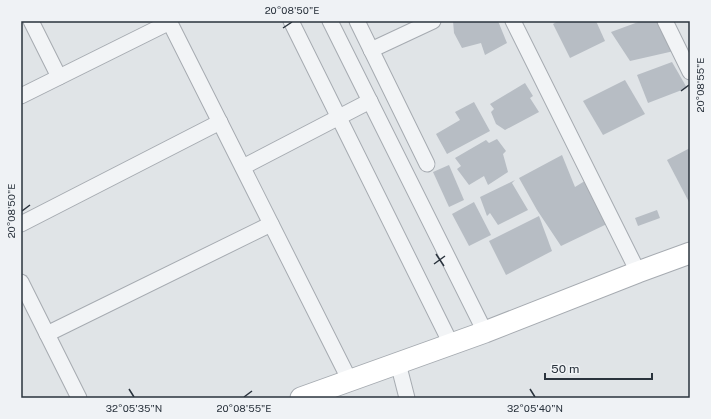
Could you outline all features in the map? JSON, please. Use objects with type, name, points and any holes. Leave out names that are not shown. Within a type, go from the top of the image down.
[{"type":"street","points":[[31,21],[59,77]]},
{"type":"street","points":[[291,21],[451,344]]},
{"type":"street","points":[[330,21],[485,332]]},
{"type":"street","points":[[357,21],[427,164]]},
{"type":"street","points":[[371,50],[433,21]]},
{"type":"street","points":[[513,21],[638,272]]},
{"type":"street","points":[[665,21],[690,72]]},
{"type":"street","points":[[21,96],[169,22],[350,381]]},
{"type":"street","points":[[242,167],[370,101]]},
{"type":"street","points":[[21,224],[220,122]]},
{"type":"street","points":[[47,334],[271,224]]},
{"type":"street","points":[[302,398],[485,332],[690,253]]},
{"type":"street","points":[[21,282],[79,398]]},
{"type":"street","points":[[398,363],[407,398]]},
{"type":"building","points":[[453,21],[498,21],[507,43],[485,55],[481,43],[462,48],[454,33]]},
{"type":"building","points":[[558,21],[596,21],[605,41],[570,58],[553,24]]},
{"type":"building","points":[[641,21],[657,21],[674,51],[630,61],[611,32]]},
{"type":"building","points":[[672,62],[687,88],[648,103],[637,75]]},
{"type":"building","points":[[625,80],[645,114],[603,135],[583,101]]},
{"type":"building","points":[[525,83],[533,96],[530,98],[539,112],[505,130],[496,124],[491,112],[494,109],[490,104]]},
{"type":"building","points":[[474,102],[490,131],[447,154],[436,134],[460,120],[455,112]]},
{"type":"building","points":[[497,139],[506,151],[503,154],[508,172],[488,185],[484,176],[469,185],[457,169],[461,166],[455,158],[486,140],[489,143]]},
{"type":"building","points":[[690,148],[690,204],[667,160]]},
{"type":"building","points":[[562,155],[575,187],[588,179],[609,223],[561,246],[537,210],[519,178]]},
{"type":"building","points":[[449,165],[464,200],[449,207],[433,172]]},
{"type":"building","points":[[515,180],[512,183],[528,210],[498,225],[490,213],[487,216],[480,197]]},
{"type":"building","points":[[474,202],[491,235],[469,246],[452,214]]},
{"type":"building","points":[[657,210],[660,218],[638,226],[635,218]]},
{"type":"building","points":[[539,216],[552,251],[506,275],[489,241]]}]
